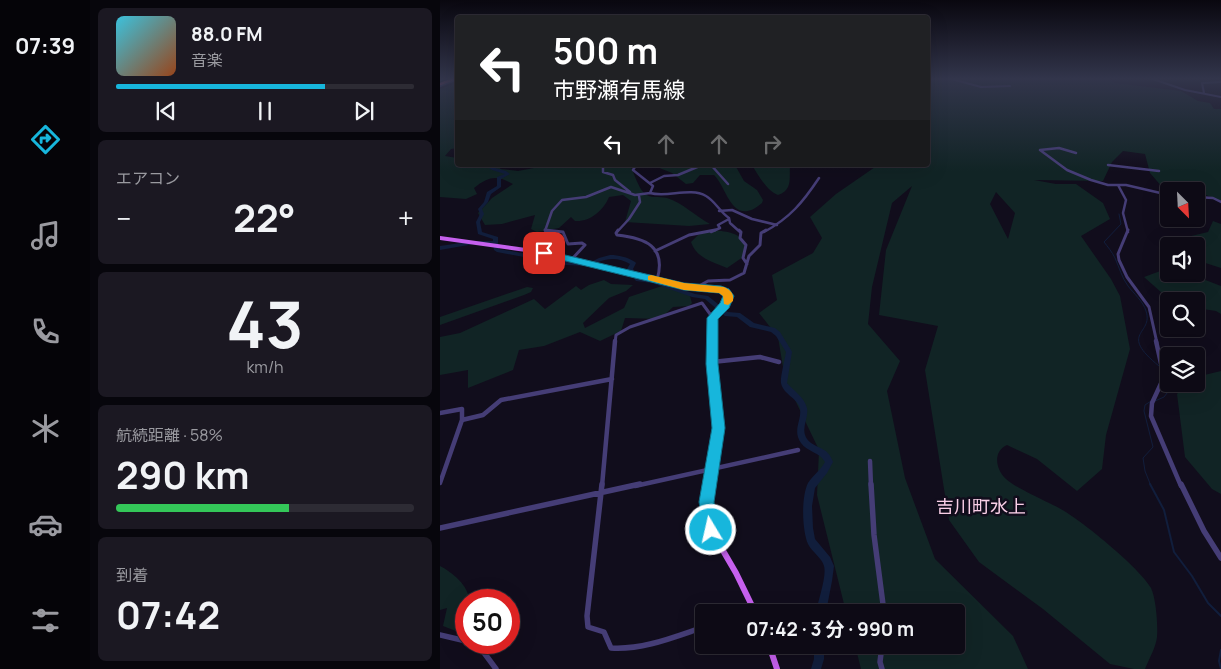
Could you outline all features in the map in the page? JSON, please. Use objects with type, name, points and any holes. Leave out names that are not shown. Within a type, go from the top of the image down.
[{"type":"main road","points":[[440,238],[572,259],[657,280],[726,292],[729,296],[725,305],[713,318],[712,362],[718,419],[707,502],[711,530],[752,604]]},
{"type":"main road","points":[[772,654],[777,669]]},
{"type":"street","points":[[1076,153],[1059,148],[1040,150],[1075,174],[1101,183],[1160,193]]},
{"type":"street","points":[[1108,165],[1159,172]]},
{"type":"street","points":[[603,167],[602,172],[613,175],[615,180],[627,190],[639,196]]},
{"type":"street","points":[[635,167],[633,170],[650,183],[653,188],[650,193]]},
{"type":"street","points":[[650,183],[664,176],[678,175],[697,167]]},
{"type":"street","points":[[713,167],[728,184]]},
{"type":"street","points":[[697,288],[708,281],[730,280],[744,273],[749,256],[760,245],[761,232],[777,225],[802,204],[819,178]]},
{"type":"street","points":[[1118,185],[1126,200],[1123,213],[1128,231],[1118,254],[1119,260],[1127,277],[1151,310],[1164,377],[1163,384],[1153,401],[1151,415],[1196,514],[1221,558]]},
{"type":"street","points":[[572,259],[585,245],[582,243],[568,244],[563,232],[545,231],[552,211],[562,200],[588,197],[600,189],[615,187],[639,196],[650,193],[672,195],[692,193],[708,197],[719,211],[729,219],[730,223],[741,232],[740,238],[746,245],[743,258],[747,264]]},
{"type":"street","points":[[639,196],[640,202],[629,219],[616,232],[617,235],[639,237],[655,251],[659,256],[660,262],[657,280]]},
{"type":"street","points":[[1205,198],[1213,198],[1221,202]]},
{"type":"street","points":[[719,211],[732,210],[752,220],[777,225]]},
{"type":"street","points":[[655,251],[686,237],[710,233],[720,228],[718,226],[729,219]]},
{"type":"street","points":[[695,630],[655,642],[618,649],[612,648],[604,632],[588,627],[586,616],[601,492],[616,335],[624,330],[702,303],[710,314],[715,314]]},
{"type":"street","points":[[712,362],[733,362],[760,357],[779,362]]},
{"type":"street","points":[[462,420],[483,416],[501,400],[612,379]]},
{"type":"street","points":[[440,413],[462,409],[462,420],[440,483]]},
{"type":"street","points":[[440,528],[798,450]]},
{"type":"street","points":[[870,461],[874,535],[883,604]]},
{"type":"street","points":[[440,635],[455,638]]},
{"type":"street","points":[[485,654],[496,669]]},
{"type":"street","points":[[881,654],[880,662],[882,669]]},
{"type":"green space","points":[[440,109],[455,109],[455,148],[451,149],[445,156],[455,158],[455,167],[498,167],[518,171],[539,167],[631,167],[646,195],[673,200],[710,224],[689,226],[625,222],[631,201],[623,195],[609,197],[600,211],[591,218],[575,221],[571,217],[559,228],[537,232],[531,229],[535,215],[502,224],[485,225],[478,213],[492,198],[513,184],[502,179],[493,178],[484,181],[474,188],[477,194],[466,199],[440,197]]},
{"type":"green space","points":[[930,109],[1221,109],[1221,201],[1205,195],[1205,182],[1160,182],[1160,185],[1150,173],[1145,154],[1123,151],[1112,162],[1103,181],[1034,180],[1056,184],[1076,184],[1103,203],[1110,219],[1081,236],[1111,279],[1120,296],[1130,349],[1106,435],[1102,469],[1077,491],[1037,459],[1007,445],[999,451],[998,465],[1006,479],[1069,514],[1123,557],[1145,579],[1151,588],[1154,598],[1157,637],[1145,669],[1134,669],[1110,664],[1043,609],[979,562],[949,520],[925,370],[938,326],[879,315],[886,250],[912,186],[892,203],[872,287],[868,324],[900,361],[887,391],[905,478],[935,559],[1013,636],[1028,669],[861,669],[857,654],[965,654],[965,604],[844,604],[817,495],[819,450],[785,379],[778,337],[759,313],[777,300],[772,275],[813,253],[822,238],[810,217],[836,194],[875,167],[930,167]],"holes":[[[996,192],[1015,213],[1008,239],[990,204]]]},
{"type":"green space","points":[[657,167],[736,167],[744,181],[757,190],[763,200],[762,203],[752,210],[744,211],[737,209],[714,175],[700,175],[693,183],[686,184],[672,173]]},
{"type":"green space","points":[[753,167],[790,167],[788,187],[783,193],[778,195],[774,193],[763,182]]},
{"type":"green space","points":[[1213,221],[1221,224],[1221,268],[1205,263],[1205,237],[1187,237],[1208,232]]},
{"type":"green space","points":[[713,230],[729,232],[741,238],[747,247],[743,257],[727,268],[701,256],[691,242],[698,235]]},
{"type":"green space","points":[[1160,271],[1160,282],[1205,282],[1205,280],[1221,286],[1221,314],[1205,309],[1205,292],[1161,292],[1144,277]]},
{"type":"green space","points":[[604,280],[611,284],[633,285],[626,291],[609,298],[583,323],[585,328],[624,308],[629,297],[665,285],[689,293],[692,303],[689,306],[673,307],[660,319],[625,318],[621,331],[600,341],[580,332],[544,346],[519,350],[513,370],[468,388],[468,370],[440,375],[440,337],[460,333],[534,299],[545,309],[576,286],[581,290]]},
{"type":"green space","points":[[527,287],[533,288],[531,292],[440,325],[440,317]]},
{"type":"green space","points":[[1221,371],[1221,494],[1212,489],[1185,457],[1177,394],[1179,392],[1205,392],[1205,375]]},
{"type":"green space","points":[[440,566],[459,580],[465,589],[455,589],[455,631],[443,626],[447,608],[440,610]]},
{"type":"waterway","points":[[491,167],[508,174],[499,178],[499,187],[489,193],[486,202],[480,209],[482,214],[478,222],[480,233],[496,238],[495,243]]},
{"type":"waterway","points":[[1119,214],[1121,224],[1104,242],[1114,256],[1126,283],[1145,307],[1147,319],[1140,335],[1140,346],[1159,366]]},
{"type":"waterway","points":[[440,248],[474,243],[495,243]]},
{"type":"waterway","points":[[495,243],[497,250],[566,263],[588,265]]},
{"type":"waterway","points":[[596,261],[610,257],[624,258],[633,263],[630,269],[632,272]]},
{"type":"waterway","points":[[634,275],[638,280],[653,281],[694,296],[706,297],[727,314],[738,315],[752,325],[773,330],[778,334],[789,352],[784,383],[803,407],[801,437],[811,447],[822,452],[829,462],[810,489],[808,506],[811,540],[829,566],[823,604]]},
{"type":"waterway","points":[[1155,401],[1164,397],[1168,392]]},
{"type":"waterway","points":[[1151,401],[1145,405],[1144,411],[1153,447],[1143,458],[1145,471],[1151,485]]},
{"type":"waterway","points":[[1151,485],[1164,510],[1174,552],[1192,576],[1208,603],[1221,616]]},
{"type":"waterway","points":[[1221,650],[1219,661],[1221,669]]},
{"type":"waterway","points":[[816,669],[819,654]]},
{"type":"slow traffic","points":[[651,278],[684,286],[721,290],[729,296],[728,301]]},
{"type":"district","name":"吉川町水上","points":[[981,507]]},
{"type":"route","points":[[544,253],[684,286],[721,290],[729,296],[725,305],[713,318],[712,364],[718,428],[707,502],[707,516],[711,530]]}]
